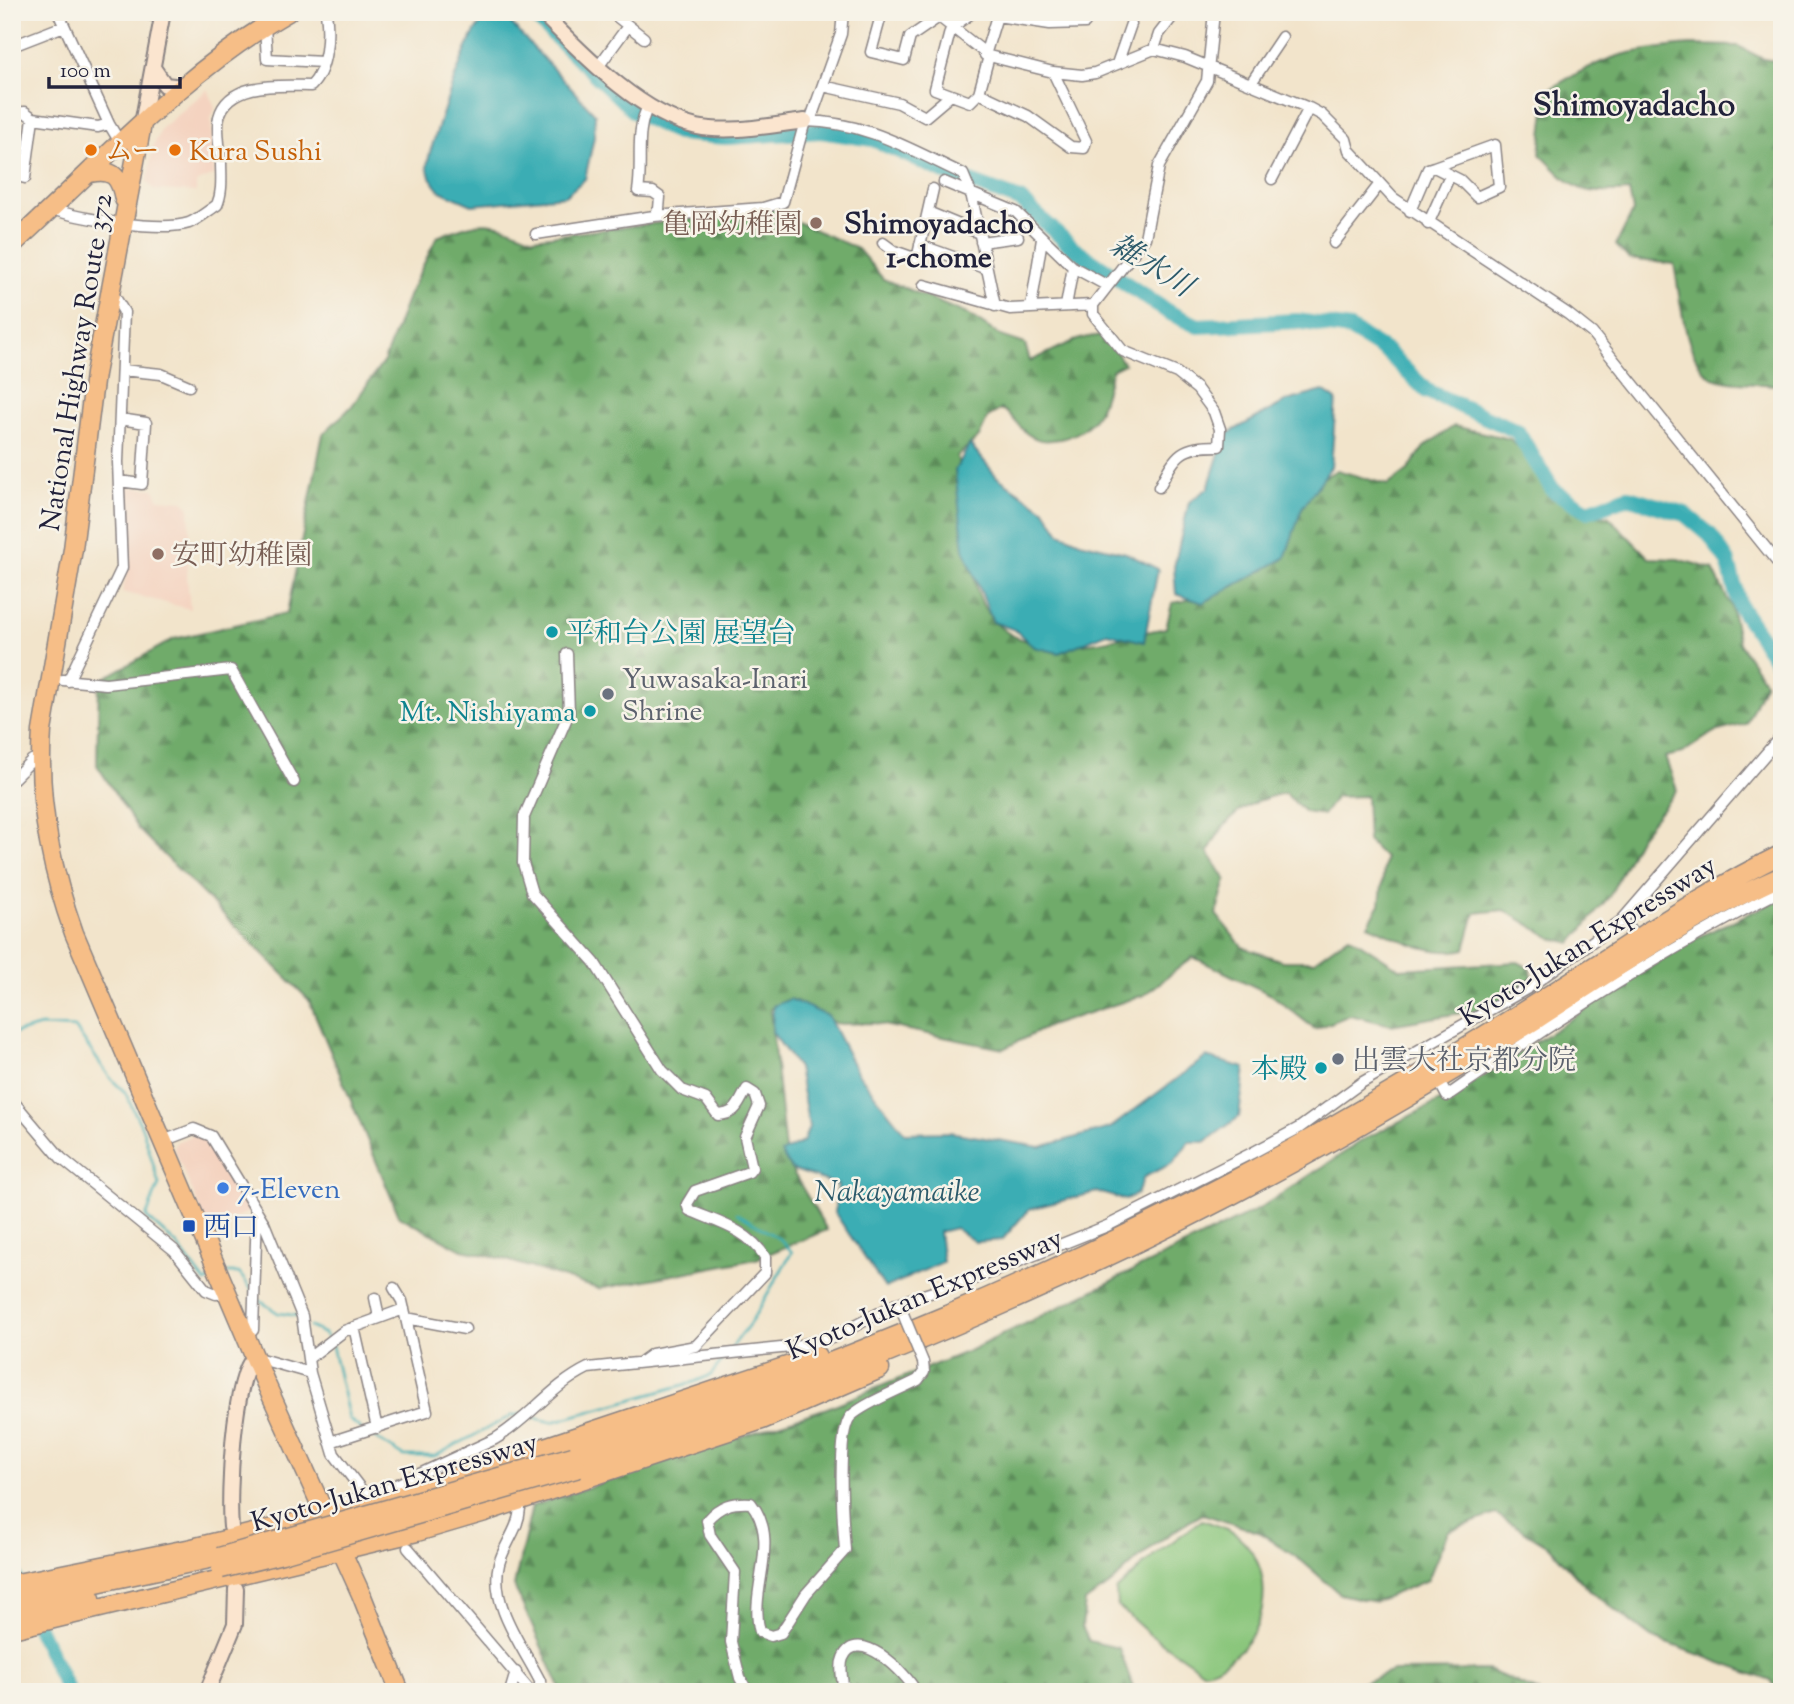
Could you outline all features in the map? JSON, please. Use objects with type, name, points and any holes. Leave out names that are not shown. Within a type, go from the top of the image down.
[{"type":"highway","points":[[12,245],[183,87],[288,12]]},
{"type":"highway","name":"National Highway Route 372","points":[[142,124],[109,296],[60,679],[41,758],[51,851],[61,898],[254,1357],[361,1594],[400,1692]]},
{"type":"highway","points":[[90,173],[106,171],[118,177],[123,216]]},
{"type":"highway","name":"Kyoto-Jukan Expressway","points":[[576,1462],[796,1376],[1031,1278],[1172,1210],[1346,1118],[1479,1040],[1696,901],[1782,854]]},
{"type":"highway","name":"Kyoto-Jukan Expressway","points":[[12,1601],[151,1579],[227,1561],[282,1554],[801,1389],[933,1335],[1105,1257],[1292,1164],[1485,1051],[1703,915],[1782,876]]},
{"type":"highway","points":[[12,1584],[326,1516],[415,1492],[696,1395],[861,1342],[1031,1278]]},
{"type":"highway","points":[[13,1624],[57,1618],[340,1551],[485,1512],[762,1420],[873,1373],[933,1335]]},
{"type":"highway","name":"Kyoto-Jukan Expressway","points":[[13,1624],[151,1579]]},
{"type":"main road","points":[[541,12],[598,67],[649,105],[697,127],[722,129],[808,121]]},
{"type":"main road","points":[[142,124],[162,15]]},
{"type":"main road","points":[[154,69],[165,85],[183,87]]},
{"type":"main road","points":[[231,1527],[234,1431],[246,1372],[254,1357]]},
{"type":"main road","points":[[207,1692],[235,1624],[236,1588]]},
{"type":"street","points":[[58,12],[109,124],[121,144]]},
{"type":"street","points":[[140,12],[162,15]]},
{"type":"street","points":[[52,209],[69,215],[123,216],[188,223],[217,205],[221,181],[219,117],[227,104],[244,91],[272,86],[312,86],[323,62],[328,30],[326,12]]},
{"type":"street","points":[[611,12],[644,38]]},
{"type":"street","points":[[536,234],[654,216],[763,208],[783,202],[808,121],[841,34],[843,12]]},
{"type":"street","points":[[882,12],[871,52],[904,60],[910,37],[936,15],[987,55],[1053,72],[1082,75],[1153,49],[1211,67],[1322,115],[1346,139],[1349,150],[1379,185],[1410,211],[1568,314],[1592,333],[1782,568]]},
{"type":"street","points":[[972,12],[951,28],[934,89],[970,102],[979,93],[995,14],[1050,24],[1085,23],[1089,12]]},
{"type":"street","points":[[1050,24],[1051,12]]},
{"type":"street","points":[[1153,49],[1158,34],[1176,12]]},
{"type":"street","points":[[1159,487],[1175,456],[1193,446],[1219,446],[1220,429],[1214,412],[1190,381],[1123,351],[1093,314],[1093,305],[1106,285],[1145,239],[1159,166],[1207,81],[1211,67],[1214,12]]},
{"type":"street","points":[[1117,64],[1131,24]]},
{"type":"street","points":[[15,45],[64,26]]},
{"type":"street","points":[[265,26],[267,59],[323,62]]},
{"type":"street","points":[[598,67],[628,26]]},
{"type":"street","points":[[1251,83],[1282,37]]},
{"type":"street","points":[[979,93],[1028,116],[1071,147],[1084,148],[1086,141],[1053,72]]},
{"type":"street","points":[[823,86],[899,103],[925,117],[951,95]]},
{"type":"street","points":[[649,105],[641,118],[642,172],[638,191],[653,192],[660,197],[659,209],[654,216]]},
{"type":"street","points":[[1272,178],[1309,108]]},
{"type":"street","points":[[12,113],[25,112],[33,118],[98,127],[109,124]]},
{"type":"street","points":[[12,175],[25,178],[33,118]]},
{"type":"street","points":[[808,121],[850,126],[883,135],[963,174],[971,193],[995,306]]},
{"type":"street","points":[[1410,211],[1428,169],[1495,145],[1499,187],[1477,197],[1450,175],[1434,167]]},
{"type":"street","points":[[1428,224],[1450,175]]},
{"type":"street","points":[[944,182],[1016,212],[1073,267],[1106,285]]},
{"type":"street","points":[[1334,243],[1379,185]]},
{"type":"street","points":[[883,243],[894,251],[917,259],[933,189]]},
{"type":"street","points":[[928,212],[980,237],[1018,237]]},
{"type":"street","points":[[1031,307],[1042,239]]},
{"type":"street","points":[[920,245],[987,269]]},
{"type":"street","points":[[1066,306],[1073,267]]},
{"type":"street","points":[[924,285],[1010,309],[1093,305]]},
{"type":"street","points":[[109,296],[120,302],[124,312],[119,481],[120,576],[60,679],[107,684],[231,670],[294,782]]},
{"type":"street","points":[[122,370],[161,374],[189,386]]},
{"type":"street","points":[[119,481],[142,484],[146,423],[120,419]]},
{"type":"street","points":[[567,654],[569,713],[524,817],[526,880],[532,892],[594,962],[674,1084],[706,1099],[718,1115],[736,1110],[747,1089],[755,1094],[759,1106],[745,1137],[752,1168],[749,1172],[695,1191],[687,1204],[689,1210],[728,1225],[744,1236],[765,1257],[765,1273],[696,1346],[652,1354],[641,1362]]},
{"type":"street","points":[[326,1516],[343,1502],[383,1491],[495,1439],[511,1429],[567,1379],[588,1368],[790,1347],[832,1339],[900,1306],[1107,1226],[1299,1128],[1361,1083],[1417,1048],[1528,988],[1622,920],[1782,735]]},
{"type":"street","points":[[12,780],[32,760],[41,758]]},
{"type":"street","points":[[1442,1087],[1447,1096],[1649,961],[1782,890]]},
{"type":"street","points":[[1622,920],[1631,930]]},
{"type":"street","points":[[1417,1048],[1425,1060]]},
{"type":"street","points":[[12,1100],[61,1158],[174,1250],[206,1290],[216,1294],[229,1293]]},
{"type":"street","points":[[163,1141],[194,1129],[211,1136],[257,1212],[302,1315],[310,1373],[330,1442],[340,1464],[366,1496]]},
{"type":"street","points":[[246,1337],[253,1330],[257,1212]]},
{"type":"street","points":[[330,1442],[427,1411],[405,1314],[394,1288]]},
{"type":"street","points":[[374,1298],[379,1317]]},
{"type":"street","points":[[748,1692],[740,1678],[731,1642],[735,1572],[710,1535],[707,1520],[716,1510],[734,1502],[751,1503],[759,1513],[766,1539],[755,1616],[760,1632],[771,1636],[781,1633],[806,1594],[838,1562],[845,1550],[841,1498],[844,1425],[852,1415],[918,1380],[924,1373],[923,1362],[900,1306]]},
{"type":"street","points":[[309,1359],[354,1327],[379,1317],[405,1314],[465,1329]]},
{"type":"street","points":[[354,1327],[369,1431]]},
{"type":"street","points":[[254,1357],[310,1373]]},
{"type":"street","points":[[495,1439],[501,1454]]},
{"type":"street","points":[[408,1548],[533,1692],[540,1689],[541,1681],[500,1601],[496,1583],[500,1562],[519,1519],[520,1508]]},
{"type":"street","points":[[844,1692],[842,1659],[849,1650],[858,1646],[890,1661],[908,1677],[916,1692]]},
{"type":"street","points":[[510,1692],[516,1672]]},
{"type":"shaded area","points":[[208,89],[215,108],[211,119],[214,175],[196,183],[196,192],[154,190],[147,182],[153,147],[162,128]]},
{"type":"shaded area","name":"安町幼稚園","points":[[126,487],[154,489],[159,499],[183,501],[189,506],[187,576],[190,609],[122,592],[128,569]]},
{"type":"shaded area","points":[[196,1134],[207,1139],[250,1211],[235,1218],[206,1223],[174,1149],[176,1142]]},
{"type":"green space","points":[[1691,45],[1738,46],[1763,59],[1782,62],[1782,386],[1724,381],[1705,372],[1690,345],[1685,328],[1674,264],[1629,259],[1616,245],[1633,211],[1629,191],[1598,192],[1578,188],[1540,154],[1547,91],[1600,62],[1649,49]]},
{"type":"green space","points":[[783,208],[791,219],[858,249],[883,279],[969,315],[1001,336],[1025,344],[1030,361],[1076,340],[1106,336],[1124,364],[1112,370],[1097,414],[1073,435],[1040,440],[1025,432],[1002,409],[988,417],[979,437],[957,456],[969,514],[978,593],[992,618],[1010,634],[1033,643],[1086,644],[1166,628],[1172,603],[1220,594],[1236,579],[1262,571],[1318,481],[1337,470],[1388,485],[1408,470],[1424,447],[1454,426],[1510,439],[1526,454],[1544,488],[1579,514],[1608,516],[1649,558],[1678,559],[1713,569],[1731,606],[1739,643],[1765,682],[1746,724],[1714,732],[1682,753],[1665,757],[1677,790],[1639,838],[1610,895],[1572,943],[1554,939],[1504,910],[1475,913],[1465,949],[1453,951],[1428,949],[1368,925],[1380,904],[1385,858],[1368,841],[1366,796],[1336,797],[1323,815],[1305,812],[1285,793],[1271,796],[1239,812],[1215,839],[1208,852],[1226,880],[1216,914],[1242,947],[1282,961],[1314,961],[1349,936],[1400,969],[1518,962],[1531,969],[1532,979],[1489,1008],[1391,1025],[1350,1015],[1315,1029],[1272,995],[1193,957],[1144,995],[1049,1026],[1003,1049],[873,1023],[837,1024],[795,1001],[770,1009],[786,1160],[827,1230],[756,1259],[599,1289],[504,1259],[462,1250],[399,1216],[309,1000],[138,829],[97,765],[99,681],[174,639],[287,613],[323,434],[351,407],[384,361],[409,294],[437,237],[485,223],[505,227],[533,238]]},
{"type":"green space","points":[[1782,898],[1782,1692],[1778,1692],[1771,1681],[1651,1637],[1589,1590],[1550,1547],[1496,1514],[1448,1531],[1428,1580],[1374,1602],[1340,1594],[1303,1562],[1261,1533],[1203,1514],[1165,1537],[1109,1586],[1085,1602],[1082,1627],[1089,1641],[1119,1648],[1135,1692],[562,1692],[514,1586],[532,1506],[827,1408],[971,1350],[1257,1210],[1366,1138],[1460,1091],[1696,938]]},
{"type":"green space","points":[[1202,1520],[1237,1535],[1250,1549],[1259,1565],[1263,1582],[1260,1618],[1252,1634],[1242,1648],[1228,1660],[1203,1671],[1149,1634],[1117,1605],[1116,1591],[1154,1555]]},
{"type":"green space","points":[[1488,1670],[1539,1692],[1338,1692],[1393,1671]]},
{"type":"water","points":[[491,12],[505,17],[595,114],[594,137],[585,179],[565,196],[472,205],[440,191],[430,177],[427,166],[430,152],[455,76],[472,36]]},
{"type":"water","points":[[1323,391],[1336,400],[1331,467],[1302,508],[1285,558],[1203,603],[1176,594],[1174,567],[1189,502],[1208,488],[1225,435],[1287,401]]},
{"type":"water","points":[[970,444],[997,477],[1045,510],[1060,533],[1080,542],[1126,553],[1158,569],[1144,642],[1107,633],[1059,653],[1034,647],[1015,630],[993,622],[964,549],[955,470]]},
{"type":"water","name":"Nakayamaike","points":[[790,999],[828,1016],[857,1072],[905,1133],[949,1132],[1040,1147],[1110,1128],[1206,1057],[1245,1068],[1239,1117],[1205,1142],[1189,1142],[1173,1163],[1144,1177],[1137,1194],[1125,1200],[1097,1192],[1029,1209],[1002,1240],[975,1242],[955,1228],[939,1232],[943,1262],[885,1288],[835,1213],[838,1185],[791,1169],[781,1153],[803,1142],[809,1127],[798,1068],[772,1032],[773,1006]]},
{"type":"waterway","name":"雑水川","points":[[530,12],[634,111],[678,133],[726,137],[821,131],[873,139],[949,174],[1020,200],[1072,247],[1168,312],[1198,326],[1297,321],[1350,329],[1387,352],[1427,391],[1517,431],[1553,490],[1588,511],[1628,497],[1685,514],[1710,535],[1728,562],[1740,607],[1782,669]]},
{"type":"waterway","points":[[12,1034],[41,1026],[75,1028],[111,1079],[125,1092],[143,1130],[159,1184],[146,1217],[177,1245],[205,1282],[210,1280]]},
{"type":"waterway","points":[[729,1351],[751,1322],[792,1252],[781,1240],[737,1213]]},
{"type":"waterway","points":[[228,1273],[239,1273],[252,1290]]},
{"type":"waterway","points":[[259,1300],[278,1313],[298,1316]]},
{"type":"waterway","points":[[310,1327],[325,1334],[328,1340]]},
{"type":"waterway","points":[[332,1346],[349,1419],[361,1429]]},
{"type":"waterway","points":[[531,1417],[552,1422],[694,1382],[711,1375],[723,1359]]},
{"type":"waterway","points":[[367,1433],[404,1456],[435,1456],[511,1416],[522,1414]]},
{"type":"waterway","points":[[12,1571],[68,1692]]},
{"type":"place","name":"ムー","points":[[91,150]]},
{"type":"place","name":"Kura Sushi","points":[[175,150]]},
{"type":"place","name":"亀岡幼稚園","points":[[816,223]]},
{"type":"place","name":"安町幼稚園","points":[[158,554]]},
{"type":"place","name":"平和台公園 展望台","points":[[552,632]]},
{"type":"place","name":"Yuwasaka-Inari Shrine","points":[[608,694]]},
{"type":"place","name":"Mt. Nishiyama","points":[[590,711]]},
{"type":"place","name":"出雲大社京都分院","points":[[1338,1059]]},
{"type":"place","name":"本殿","points":[[1321,1068]]},
{"type":"place","name":"7-Eleven","points":[[223,1188]]},
{"type":"place","name":"西口","points":[[189,1226]]},
{"type":"district","name":"Shimoyadacho","points":[[1634,104]]},
{"type":"district","name":"Shimoyadacho 1-chome","points":[[939,240]]}]
